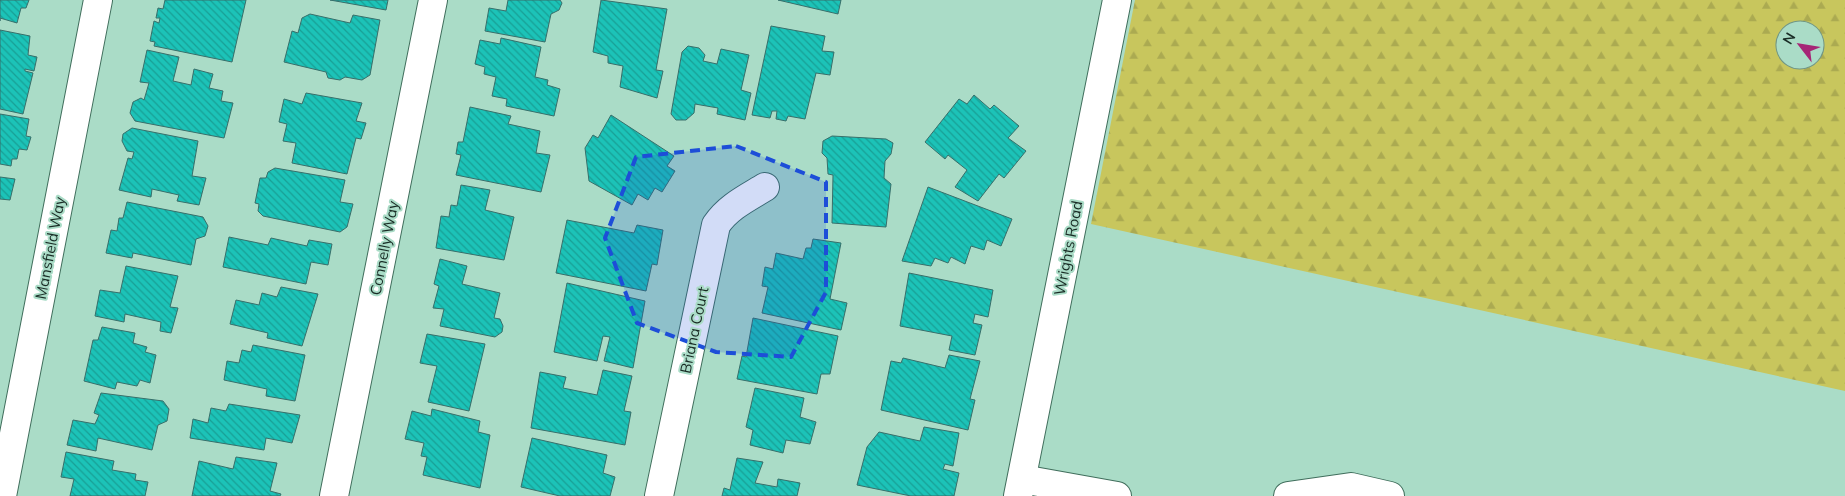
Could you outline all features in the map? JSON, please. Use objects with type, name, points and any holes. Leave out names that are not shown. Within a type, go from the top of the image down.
[{"type":"street","name":"Mansfield Way","points":[[2,496],[98,0]]},
{"type":"street","name":"Connelly Way","points":[[336,496],[433,0]]},
{"type":"street","name":"Wrights Road","points":[[1020,488],[1117,0]]},
{"type":"street","name":"Briana Court","points":[[659,496],[716,225],[722,215],[764,187]]},
{"type":"street","points":[[1288,496],[1351,486],[1390,496]]},
{"type":"street","points":[[1020,488],[1117,496]]},
{"type":"highlighted area","points":[[736,146],[826,182],[826,292],[791,357],[716,352],[637,323],[605,238],[636,157]]},
{"type":"green space","points":[[1135,0],[1845,0],[1845,391],[1091,224]]},
{"type":"building","points":[[0,0],[29,0],[26,8],[21,8],[17,23],[0,18]]},
{"type":"building","points":[[165,0],[246,0],[232,62],[154,46],[155,42],[150,41],[154,21],[159,23],[160,18],[156,18],[158,8],[163,9]]},
{"type":"building","points":[[330,0],[388,0],[386,10]]},
{"type":"building","points":[[508,0],[560,0],[562,3],[559,10],[551,14],[545,42],[485,31],[489,8],[506,11]]},
{"type":"building","points":[[601,0],[667,9],[656,70],[663,71],[657,98],[620,87],[623,66],[608,63],[608,56],[593,52]]},
{"type":"building","points":[[778,0],[841,0],[838,14]]},
{"type":"building","points":[[310,14],[350,23],[353,15],[380,20],[370,75],[362,80],[345,77],[340,80],[328,78],[326,72],[284,62],[292,31],[298,33],[302,18]]},
{"type":"building","points":[[771,26],[825,36],[822,51],[834,52],[830,75],[816,73],[805,119],[788,116],[786,121],[776,119],[777,111],[772,111],[770,118],[752,115]]},
{"type":"building","points":[[0,30],[30,36],[28,55],[37,57],[34,71],[25,69],[25,71],[33,73],[23,114],[0,109]]},
{"type":"building","points":[[501,38],[541,47],[535,77],[548,80],[547,85],[560,89],[554,116],[506,106],[507,99],[492,96],[496,77],[484,74],[485,67],[475,64],[480,40],[500,44]]},
{"type":"building","points":[[688,46],[699,48],[705,55],[703,61],[717,64],[721,49],[749,55],[741,90],[751,93],[745,120],[717,114],[718,108],[695,104],[694,113],[686,120],[676,120],[671,114],[682,52]]},
{"type":"building","points":[[147,50],[179,57],[173,81],[191,85],[194,69],[213,74],[209,88],[223,91],[221,101],[233,103],[224,138],[135,121],[130,113],[133,102],[141,98],[144,100],[149,83],[140,82]]},
{"type":"building","points":[[306,93],[362,103],[356,121],[366,123],[361,139],[356,138],[347,174],[292,163],[296,143],[283,141],[287,124],[279,122],[284,99],[302,104]]},
{"type":"building","points":[[974,95],[990,109],[994,105],[1019,126],[1008,138],[1026,151],[1004,178],[999,174],[978,201],[955,187],[967,170],[948,155],[945,159],[925,142],[959,99],[967,104]]},
{"type":"building","points":[[470,107],[511,116],[508,124],[540,131],[536,153],[550,155],[541,192],[456,175],[461,155],[456,154],[458,142],[463,142]]},
{"type":"building","points":[[0,114],[29,119],[26,136],[31,137],[27,150],[19,149],[17,159],[12,159],[11,166],[0,164]]},
{"type":"building","points":[[611,115],[674,156],[667,166],[675,171],[662,192],[655,188],[648,200],[638,194],[632,205],[589,181],[585,148],[593,135],[598,138]]},
{"type":"building","points":[[132,128],[198,141],[192,176],[206,178],[199,205],[177,201],[179,195],[152,189],[151,197],[119,190],[128,158],[132,159],[134,152],[127,151],[122,141],[123,134]]},
{"type":"building","points":[[832,136],[886,139],[893,143],[891,154],[885,161],[884,178],[891,184],[886,227],[832,223],[833,175],[828,174],[827,158],[822,153],[823,141]]},
{"type":"building","points":[[275,168],[345,180],[340,202],[353,204],[347,227],[340,232],[263,216],[258,211],[259,204],[255,203],[260,178],[266,178],[268,172]]},
{"type":"building","points":[[0,177],[15,179],[10,200],[0,199]]},
{"type":"building","points":[[461,185],[490,190],[485,210],[514,217],[504,260],[436,248],[441,216],[449,217],[451,205],[457,206]]},
{"type":"building","points":[[928,187],[1012,219],[1001,246],[987,240],[984,250],[971,246],[965,264],[951,257],[948,263],[935,258],[931,266],[902,261]]},
{"type":"building","points":[[127,202],[203,217],[208,226],[205,236],[196,239],[191,265],[133,253],[132,258],[106,253],[111,230],[117,231],[119,218],[123,218]]},
{"type":"building","points":[[567,220],[634,233],[637,225],[663,230],[657,265],[652,264],[646,291],[556,273]]},
{"type":"building","points":[[229,237],[268,245],[271,238],[307,246],[309,240],[332,244],[328,265],[311,262],[306,284],[223,267]]},
{"type":"building","points":[[813,239],[841,243],[830,299],[847,303],[841,330],[762,313],[768,287],[762,286],[765,267],[773,269],[776,253],[803,259],[806,248],[811,248]]},
{"type":"building","points":[[440,259],[467,266],[462,284],[500,293],[494,318],[500,319],[503,326],[502,332],[495,337],[440,326],[444,309],[433,308],[439,286],[434,284]]},
{"type":"building","points":[[126,266],[178,276],[170,307],[178,308],[171,333],[160,331],[161,322],[125,314],[124,322],[95,316],[100,290],[120,293]]},
{"type":"building","points":[[909,273],[993,290],[988,317],[975,314],[973,323],[982,325],[975,355],[949,350],[952,336],[900,326]]},
{"type":"building","points":[[567,283],[645,301],[633,368],[604,361],[610,337],[603,336],[597,361],[554,352]]},
{"type":"building","points":[[281,287],[318,294],[302,346],[267,338],[268,333],[230,324],[236,300],[259,305],[262,293],[277,297]]},
{"type":"building","points":[[753,318],[838,336],[830,374],[821,374],[817,394],[737,379],[742,356],[746,357]]},
{"type":"building","points":[[102,327],[135,333],[133,343],[147,347],[145,352],[156,355],[150,383],[140,380],[137,386],[117,382],[115,389],[84,381],[93,340],[98,340]]},
{"type":"building","points":[[427,334],[485,344],[469,411],[428,402],[437,366],[420,363]]},
{"type":"building","points":[[253,345],[305,355],[295,401],[266,396],[267,389],[224,380],[227,361],[239,363],[242,350],[251,352]]},
{"type":"building","points":[[949,355],[980,361],[970,399],[975,400],[968,430],[881,410],[891,361],[901,363],[903,358],[945,368]]},
{"type":"building","points":[[603,370],[632,376],[624,411],[631,412],[625,445],[531,428],[540,372],[566,377],[563,388],[597,395]]},
{"type":"building","points":[[755,388],[804,398],[800,417],[816,422],[810,444],[786,440],[783,453],[750,445],[753,430],[746,427]]},
{"type":"building","points":[[101,393],[163,401],[169,409],[167,421],[158,425],[152,450],[98,438],[96,451],[67,445],[73,420],[95,424],[99,415],[94,413]]},
{"type":"building","points":[[229,404],[300,415],[292,443],[266,438],[264,450],[190,438],[193,419],[208,423],[211,408],[226,411]]},
{"type":"building","points":[[432,409],[480,421],[478,432],[490,435],[480,488],[423,475],[427,457],[421,456],[424,443],[405,439],[412,411],[431,416]]},
{"type":"building","points":[[924,427],[959,433],[953,466],[945,464],[943,469],[959,473],[954,496],[911,496],[857,485],[867,447],[879,432],[920,441]]},
{"type":"building","points":[[532,438],[607,455],[603,473],[615,477],[610,496],[560,496],[521,487]]},
{"type":"building","points":[[66,452],[114,461],[112,470],[136,474],[135,480],[148,482],[145,496],[70,496],[74,479],[61,477]]},
{"type":"building","points":[[236,457],[277,463],[270,491],[281,494],[280,496],[192,496],[199,461],[233,469]]},
{"type":"building","points":[[737,458],[763,462],[755,483],[777,487],[778,479],[800,483],[797,496],[722,496],[724,488],[730,490]]}]
